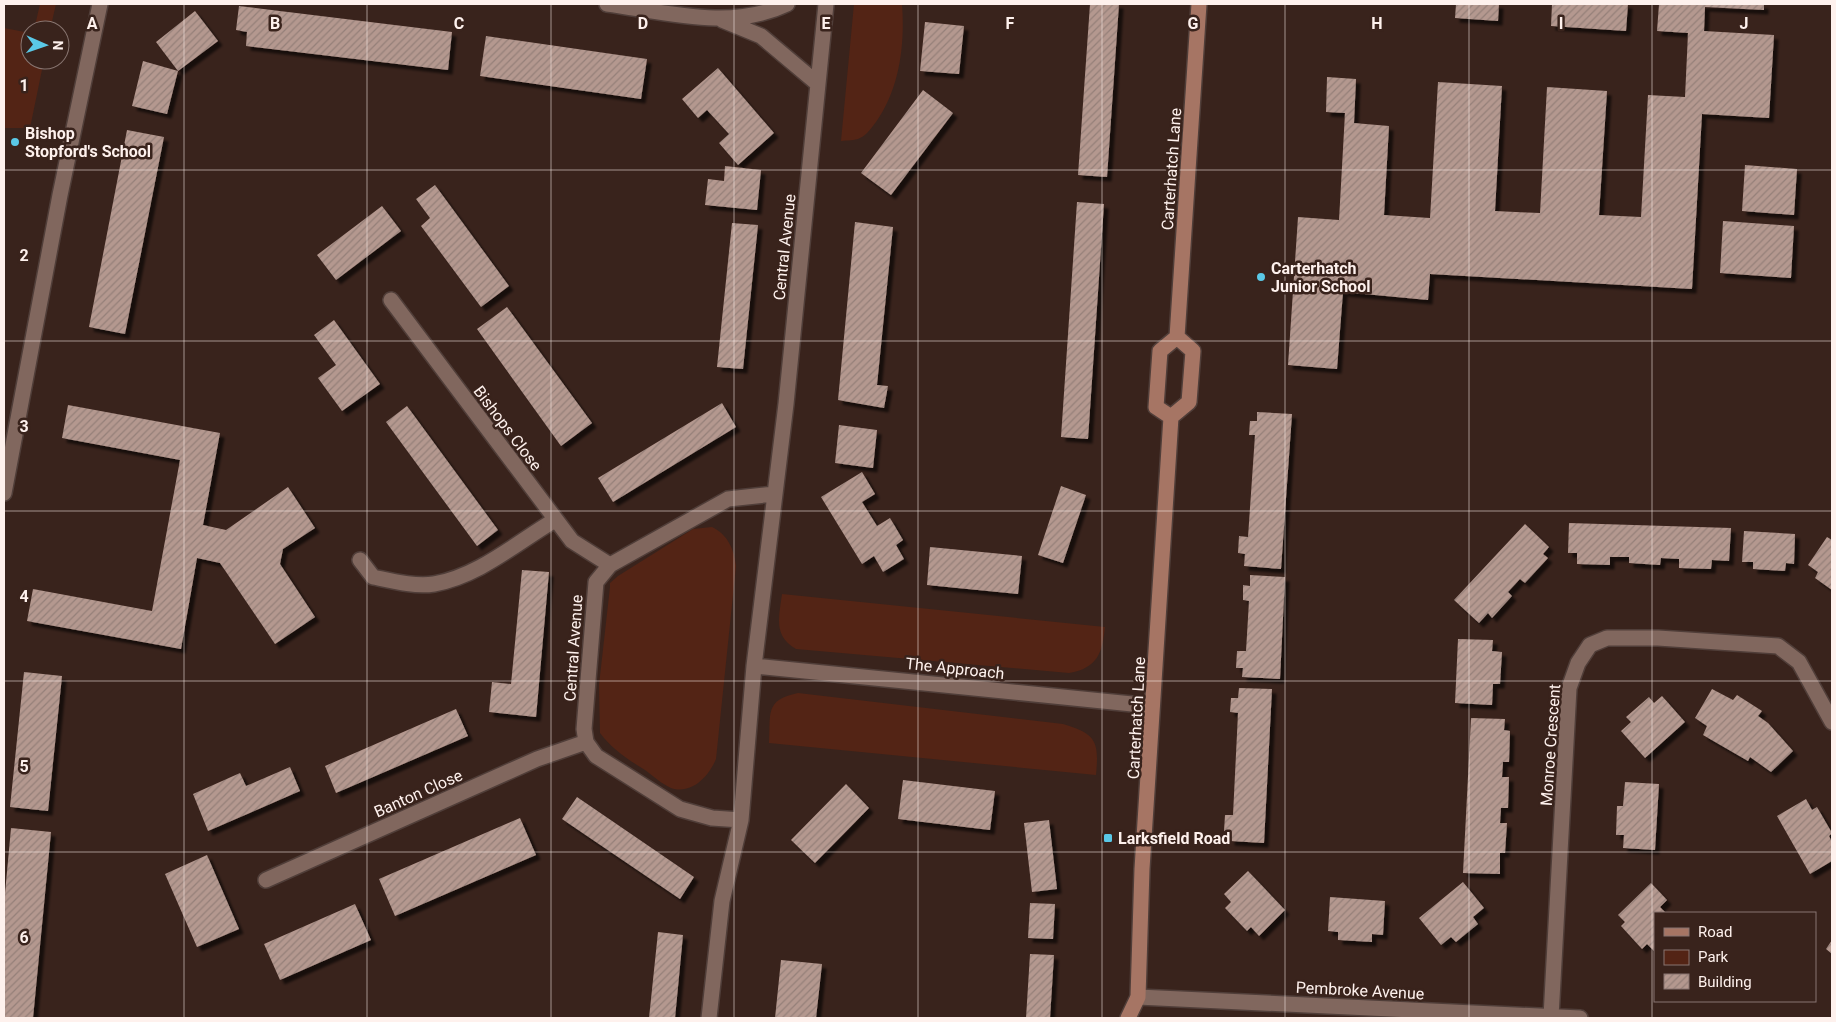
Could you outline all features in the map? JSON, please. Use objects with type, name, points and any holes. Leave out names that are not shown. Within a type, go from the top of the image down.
[{"type":"street","points":[[607,4],[718,19],[757,16],[787,4]]},
{"type":"street","name":"Central Avenue","points":[[709,1018],[722,902],[740,820],[754,666],[786,404],[826,4]]},
{"type":"street","name":"Carterhatch Lane","points":[[1177,337],[1199,4]]},
{"type":"street","points":[[4,494],[60,195],[100,5]]},
{"type":"street","points":[[718,19],[761,36],[818,84]]},
{"type":"street","name":"Bishops Close","points":[[391,300],[572,541],[610,565]]},
{"type":"street","points":[[1177,337],[1192,351],[1189,402],[1171,417],[1156,407],[1157,388],[1160,351],[1177,337]]},
{"type":"street","name":"Carterhatch Lane","points":[[1128,1018],[1138,997],[1142,869],[1149,788],[1152,706],[1171,417]]},
{"type":"street","name":"Central Avenue","points":[[586,742],[584,729],[596,582],[610,565],[728,499],[774,494]]},
{"type":"street","points":[[360,560],[374,577],[402,582],[433,584],[477,571],[555,520]]},
{"type":"street","name":"Monroe Crescent","points":[[1551,1016],[1569,688],[1578,663],[1590,645],[1607,638],[1658,638],[1778,646],[1798,662],[1832,722]]},
{"type":"street","name":"The Approach","points":[[754,666],[1152,706]]},
{"type":"street","points":[[586,742],[596,756],[680,809],[712,818],[740,820]]},
{"type":"street","name":"Banton Close","points":[[266,880],[537,759],[586,742]]},
{"type":"street","name":"Pembroke Avenue","points":[[1138,997],[1580,1018]]},
{"type":"green space","points":[[40,4],[56,4],[52,20],[36,20]]},
{"type":"green space","points":[[854,4],[902,4],[903,35],[896,80],[884,109],[863,137],[856,140],[841,141]]},
{"type":"green space","points":[[4,28],[20,31],[20,70],[42,70],[30,128],[4,128]]},
{"type":"green space","points":[[712,527],[726,538],[734,554],[736,566],[716,759],[709,772],[693,786],[686,789],[671,788],[626,758],[600,733],[599,685],[610,583],[618,576],[693,529]]},
{"type":"green space","points":[[782,594],[1105,627],[1097,658],[1079,671],[1069,673],[796,649],[784,638],[779,625]]},
{"type":"green space","points":[[798,693],[1063,724],[1083,732],[1093,741],[1097,755],[1096,775],[769,743],[770,716],[774,704],[787,696]]},
{"type":"building","points":[[1090,4],[1119,4],[1107,177],[1078,175]]},
{"type":"building","points":[[1456,4],[1499,4],[1498,21],[1455,18]]},
{"type":"building","points":[[1552,4],[1628,4],[1626,31],[1551,26]]},
{"type":"building","points":[[1659,4],[1764,4],[1764,10],[1705,7],[1704,31],[1774,35],[1769,118],[1702,114],[1692,289],[1430,274],[1428,300],[1343,292],[1337,369],[1288,365],[1298,217],[1339,220],[1345,113],[1326,112],[1327,77],[1356,79],[1354,123],[1389,126],[1384,215],[1430,218],[1438,82],[1502,86],[1495,211],[1540,213],[1547,87],[1607,91],[1599,215],[1641,217],[1648,95],[1685,97],[1688,33],[1657,31]]},
{"type":"building","points":[[239,6],[452,32],[448,70],[246,46],[247,32],[236,30]]},
{"type":"building","points":[[195,11],[218,41],[178,71],[156,42]]},
{"type":"building","points":[[925,22],[964,26],[959,74],[920,71]]},
{"type":"building","points":[[486,36],[647,59],[641,99],[480,76]]},
{"type":"building","points":[[143,61],[178,71],[167,114],[132,106]]},
{"type":"building","points":[[718,68],[774,133],[738,165],[719,143],[729,134],[707,110],[698,118],[682,99]]},
{"type":"building","points":[[923,90],[953,113],[891,195],[861,173]]},
{"type":"building","points":[[127,130],[164,137],[125,334],[89,327]]},
{"type":"building","points":[[1745,165],[1797,169],[1794,215],[1742,211]]},
{"type":"building","points":[[725,166],[761,170],[757,210],[705,205],[708,179],[724,181]]},
{"type":"building","points":[[435,185],[509,286],[481,307],[421,226],[430,218],[416,199]]},
{"type":"building","points":[[1077,202],[1104,204],[1088,439],[1061,437]]},
{"type":"building","points":[[382,206],[401,231],[336,280],[317,255]]},
{"type":"building","points":[[1723,221],[1794,226],[1791,278],[1720,273]]},
{"type":"building","points":[[855,222],[893,227],[877,385],[888,386],[884,408],[838,400]]},
{"type":"building","points":[[732,223],[758,225],[743,369],[717,367]]},
{"type":"building","points":[[507,307],[592,423],[561,446],[477,329]]},
{"type":"building","points":[[334,320],[380,384],[342,411],[318,378],[336,365],[314,335]]},
{"type":"building","points":[[722,403],[736,427],[613,502],[598,478]]},
{"type":"building","points":[[68,405],[220,433],[203,525],[226,530],[288,487],[315,528],[283,549],[280,564],[315,617],[275,644],[220,563],[197,558],[181,649],[27,621],[33,589],[152,611],[180,460],[62,438]]},
{"type":"building","points":[[407,406],[498,530],[477,546],[386,422]]},
{"type":"building","points":[[1257,412],[1292,414],[1281,569],[1244,566],[1245,554],[1238,553],[1239,536],[1248,537],[1255,435],[1249,435],[1250,421],[1257,421]]},
{"type":"building","points":[[839,425],[877,430],[873,468],[835,463]]},
{"type":"building","points":[[862,472],[875,494],[862,502],[877,526],[890,518],[903,540],[896,545],[904,559],[883,572],[874,556],[862,564],[821,497]]},
{"type":"building","points":[[1061,486],[1086,495],[1063,563],[1038,555]]},
{"type":"building","points":[[1569,523],[1731,528],[1729,561],[1712,560],[1711,569],[1679,568],[1679,559],[1661,558],[1660,565],[1629,563],[1629,557],[1610,557],[1610,565],[1577,564],[1577,553],[1568,553]]},
{"type":"building","points":[[1525,524],[1549,547],[1543,554],[1548,558],[1525,583],[1520,579],[1508,592],[1512,596],[1492,618],[1488,613],[1479,623],[1454,600]]},
{"type":"building","points":[[1744,531],[1795,534],[1794,564],[1786,563],[1785,571],[1753,569],[1753,562],[1742,562]]},
{"type":"building","points":[[1827,537],[1832,540],[1832,590],[1815,578],[1818,572],[1808,565]]},
{"type":"building","points":[[930,547],[1022,556],[1018,594],[927,585]]},
{"type":"building","points":[[522,570],[549,572],[536,717],[489,712],[492,682],[511,684]]},
{"type":"building","points":[[1250,575],[1285,577],[1280,679],[1242,677],[1243,668],[1236,668],[1237,651],[1246,651],[1249,601],[1243,600],[1243,585],[1250,586]]},
{"type":"building","points":[[1458,639],[1493,640],[1492,651],[1502,652],[1500,684],[1493,684],[1492,705],[1455,703]]},
{"type":"building","points":[[24,672],[62,676],[48,811],[10,807]]},
{"type":"building","points":[[1239,688],[1272,689],[1264,843],[1230,841],[1231,832],[1224,831],[1225,815],[1233,815],[1238,713],[1230,712],[1231,698],[1238,698]]},
{"type":"building","points":[[1712,689],[1733,700],[1737,695],[1762,711],[1758,716],[1768,723],[1793,751],[1771,772],[1750,757],[1748,761],[1703,735],[1707,726],[1695,718]]},
{"type":"building","points":[[1662,696],[1685,722],[1645,758],[1621,731],[1631,722],[1626,717],[1649,697],[1654,703]]},
{"type":"building","points":[[456,709],[468,736],[336,793],[325,766]]},
{"type":"building","points":[[1471,718],[1505,719],[1504,730],[1510,731],[1509,762],[1503,762],[1502,777],[1509,777],[1508,808],[1501,808],[1500,823],[1507,823],[1505,853],[1500,853],[1500,874],[1463,873]]},
{"type":"building","points":[[290,767],[300,791],[208,831],[193,794],[240,773],[246,786]]},
{"type":"building","points":[[903,780],[995,791],[990,830],[898,819]]},
{"type":"building","points":[[1625,782],[1659,784],[1655,850],[1623,848],[1624,835],[1616,835],[1617,806],[1623,806]]},
{"type":"building","points":[[846,784],[869,808],[815,863],[791,840]]},
{"type":"building","points":[[577,797],[694,877],[680,899],[562,819]]},
{"type":"building","points":[[1806,799],[1812,810],[1817,807],[1832,833],[1829,836],[1832,842],[1832,861],[1810,874],[1777,816]]},
{"type":"building","points":[[520,818],[536,855],[395,916],[379,879]]},
{"type":"building","points":[[1049,820],[1057,889],[1032,892],[1024,823]]},
{"type":"building","points":[[11,828],[51,832],[33,1018],[4,1018],[4,904]]},
{"type":"building","points":[[207,855],[239,929],[197,947],[165,874]]},
{"type":"building","points":[[1248,871],[1285,910],[1259,936],[1251,927],[1247,931],[1225,908],[1231,902],[1224,894]]},
{"type":"building","points":[[1463,882],[1484,908],[1473,917],[1478,924],[1456,942],[1451,937],[1441,945],[1419,918]]},
{"type":"building","points":[[1651,883],[1667,900],[1660,907],[1665,912],[1654,912],[1654,951],[1647,944],[1642,949],[1621,926],[1625,922],[1618,915]]},
{"type":"building","points":[[1330,897],[1385,901],[1383,935],[1372,934],[1372,942],[1338,940],[1338,932],[1328,931]]},
{"type":"building","points":[[1030,903],[1055,904],[1053,939],[1028,938]]},
{"type":"building","points":[[355,904],[371,940],[280,980],[264,944]]},
{"type":"building","points":[[658,932],[683,935],[675,1018],[649,1018]]},
{"type":"building","points":[[1832,940],[1832,954],[1826,949]]},
{"type":"building","points":[[1030,954],[1054,955],[1050,1018],[1026,1018]]},
{"type":"building","points":[[781,960],[822,964],[816,1018],[775,1018]]},
{"type":"place","name":"Bishop Stopford's School","points":[[15,142]]},
{"type":"place","name":"Carterhatch Junior School","points":[[1261,277]]},
{"type":"place","name":"Larksfield Road","points":[[1108,838]]}]
